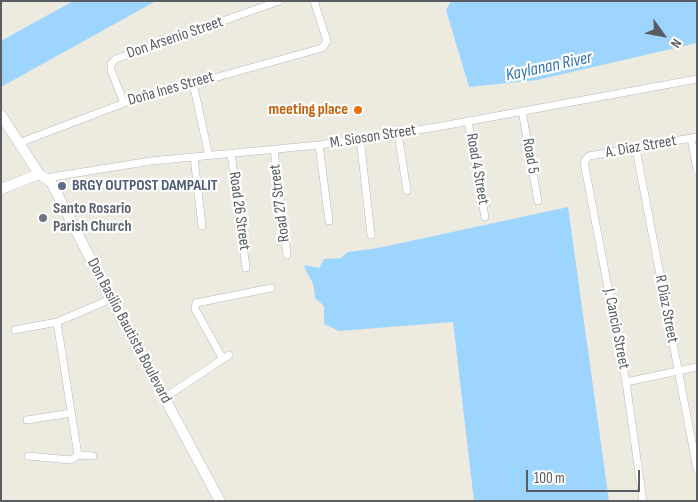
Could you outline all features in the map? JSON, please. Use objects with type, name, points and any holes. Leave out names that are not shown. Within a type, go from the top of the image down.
[{"type":"main road","name":"Don Basilio Bautista Boulevard","points":[[1,115],[43,176],[50,182],[220,501]]},
{"type":"main road","points":[[1,189],[43,176]]},
{"type":"street","name":"Don Arsenio Street","points":[[124,103],[111,70],[111,64],[116,59],[279,1]]},
{"type":"street","name":"Doña Ines Street","points":[[19,143],[124,103],[322,48],[326,45],[326,41],[314,1]]},
{"type":"street","name":"M. Sioson Street","points":[[43,176],[151,161],[319,145],[522,112],[697,79]]},
{"type":"street","points":[[193,83],[204,124],[209,156]]},
{"type":"street","name":"Road 5","points":[[522,112],[538,201]]},
{"type":"street","name":"Road 4 Street","points":[[468,120],[485,218]]},
{"type":"street","points":[[398,133],[407,191]]},
{"type":"street","points":[[694,137],[697,170]]},
{"type":"street","name":"A. Diaz Street","points":[[586,158],[694,137]]},
{"type":"street","points":[[360,138],[371,235]]},
{"type":"street","points":[[319,145],[329,221]]},
{"type":"street","name":"R Diaz Street","points":[[636,149],[697,469]]},
{"type":"street","name":"Road 27 Street","points":[[274,150],[286,255]]},
{"type":"street","name":"Road 26 Street","points":[[231,153],[246,268]]},
{"type":"street","points":[[194,157],[202,226]]},
{"type":"street","name":"J. Cancio Street","points":[[586,158],[584,162],[626,382],[643,501]]},
{"type":"street","points":[[164,398],[226,357],[195,309],[196,303],[271,288]]},
{"type":"street","points":[[15,330],[57,322],[111,299]]},
{"type":"street","points":[[57,322],[78,455]]},
{"type":"street","points":[[626,382],[697,367]]},
{"type":"street","points":[[27,420],[72,413]]},
{"type":"street","points":[[28,456],[71,460],[78,455],[93,456]]},
{"type":"water","points":[[73,1],[156,1],[1,87],[1,41]]},
{"type":"water","name":"Kaylanan River","points":[[451,1],[697,1],[697,43],[537,80],[469,87],[446,10]]},
{"type":"water","points":[[568,207],[609,501],[474,501],[453,322],[339,331],[324,324],[324,306],[315,298],[312,283],[304,265],[319,268],[324,259],[341,258],[348,252],[378,248]]},
{"type":"place","name":"meeting place","points":[[358,110]]},
{"type":"place","name":"BRGY OUTPOST DAMPALIT","points":[[62,186]]},
{"type":"place","name":"Santo Rosario Parish Church","points":[[43,218]]}]
